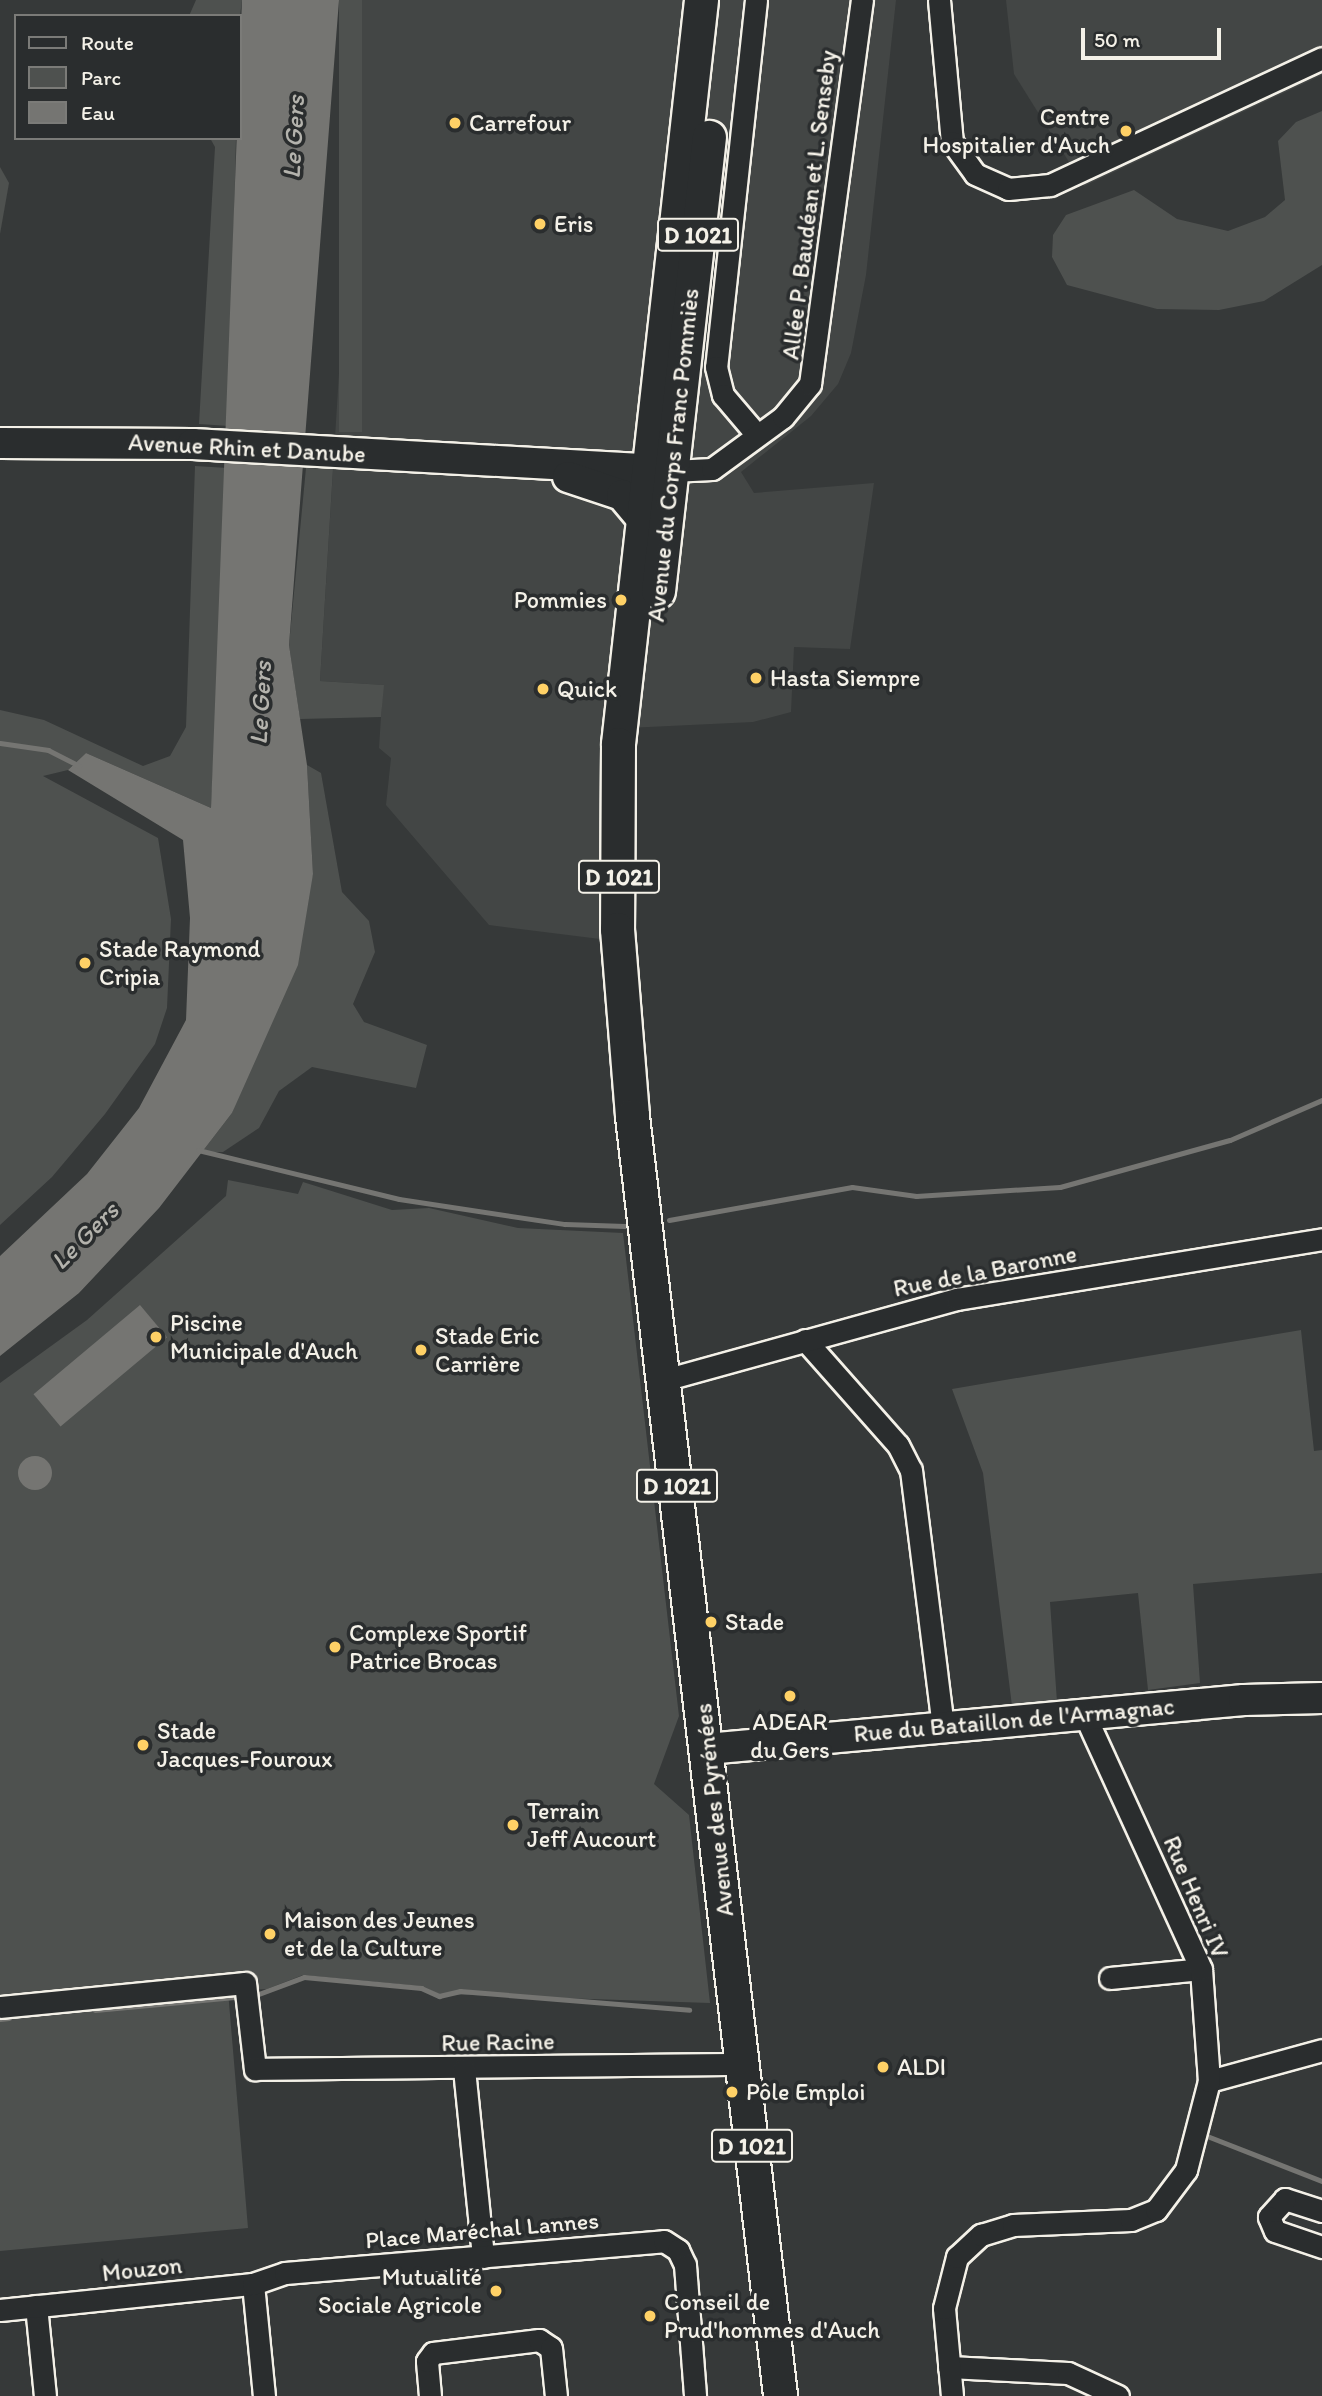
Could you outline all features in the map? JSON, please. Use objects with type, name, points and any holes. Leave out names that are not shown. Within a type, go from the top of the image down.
[{"type":"main road","name":"Avenue du Corps Franc Pommiès","points":[[620,824],[640,742],[660,470],[701,0]]},
{"type":"main road","name":"Avenue du Corps Franc Pommiès","points":[[646,1224],[622,1019],[618,744],[642,519],[660,470],[723,0]]},
{"type":"main road","name":"Avenue des Pyrénées","points":[[646,1224],[780,2396]]},
{"type":"street","points":[[756,0],[716,367],[723,395],[757,435]]},
{"type":"street","name":"Allée P. Baudéan et L. Senseby","points":[[660,470],[712,469],[799,401],[818,360],[862,0]]},
{"type":"street","points":[[939,0],[953,142],[975,174],[1008,189],[1050,185],[1322,58]]},
{"type":"street","name":"Avenue Rhin et Danube","points":[[0,443],[192,444],[660,470]]},
{"type":"street","name":"Avenue Rhin et Danube","points":[[493,460],[597,484],[622,495],[642,519]]},
{"type":"street","name":"Rue de la Baronne","points":[[664,1380],[957,1299],[1322,1239]]},
{"type":"street","points":[[805,1340],[898,1445],[911,1470],[943,1727]]},
{"type":"street","name":"Rue du Bataillon de l'Armagnac","points":[[707,1749],[1084,1713],[1322,1699]]},
{"type":"street","name":"Rue Henri IV","points":[[952,2396],[944,2308],[957,2257],[981,2235],[1013,2225],[1131,2220],[1156,2210],[1186,2169],[1209,2081],[1201,1969],[1084,1713]]},
{"type":"street","points":[[1110,1978],[1201,1969]]},
{"type":"street","name":"Rue Racine","points":[[0,2007],[245,1983],[254,2069],[464,2069],[743,2064]]},
{"type":"street","points":[[1209,2081],[1322,2050]]},
{"type":"street","points":[[464,2069],[483,2256]]},
{"type":"street","points":[[1322,2211],[1285,2199],[1269,2217],[1275,2231],[1322,2247]]},
{"type":"street","name":"Place Maréchal Lannes","points":[[253,2284],[285,2273],[483,2256],[672,2244],[685,2265],[695,2396]]},
{"type":"street","points":[[253,2284],[264,2396]]},
{"type":"street","name":"Mouzon","points":[[0,2310],[253,2284]]},
{"type":"street","points":[[36,2306],[45,2396]]},
{"type":"street","points":[[430,2396],[427,2361],[433,2353],[545,2340],[556,2396]]},
{"type":"street","points":[[949,2367],[1068,2373],[1118,2396]]},
{"type":"shaded area","points":[[362,0],[896,0],[866,275],[851,353],[838,384],[811,416],[741,472],[754,493],[874,483],[850,649],[794,647],[791,712],[753,722],[606,729],[600,939],[489,925],[386,805],[391,758],[379,748],[383,685],[320,681]]},
{"type":"shaded area","name":"Centre Hospitalier d'Auch","points":[[1006,0],[1322,0],[1322,75],[1084,186],[1014,74]]},
{"type":"green space","points":[[196,0],[242,0],[240,14],[190,14]]},
{"type":"green space","points":[[339,0],[362,0],[362,432],[339,432]]},
{"type":"green space","points":[[1322,111],[1322,265],[1264,301],[1219,310],[1157,309],[1067,285],[1052,257],[1053,235],[1066,215],[1134,190],[1177,219],[1228,231],[1265,217],[1285,200],[1278,141],[1296,122]]},
{"type":"green space","points":[[211,140],[236,140],[229,426],[199,424],[215,147]]},
{"type":"green space","points":[[0,167],[9,183],[0,234]]},
{"type":"green space","name":"Stade Raymond Cripia","points":[[195,466],[228,468],[211,808],[86,753],[68,770],[43,776],[158,838],[171,919],[167,1008],[155,1044],[105,1114],[52,1177],[0,1225],[0,710],[44,720],[143,766],[170,756],[186,727]]},
{"type":"green space","points":[[306,468],[333,469],[320,681],[384,685],[381,717],[300,719],[289,645]]},
{"type":"green space","points":[[307,765],[321,773],[342,892],[369,921],[375,952],[353,1004],[364,1022],[427,1045],[416,1088],[312,1067],[279,1091],[259,1128],[223,1152],[202,1152],[232,1113],[313,874]]},
{"type":"green space","name":"Complexe Sportif Patrice Brocas","points":[[228,1180],[298,1194],[303,1182],[392,1210],[429,1208],[518,1228],[623,1233],[679,1716],[654,1784],[689,1815],[710,2003],[439,1994],[420,1986],[303,1975],[267,1989],[228,1991],[248,2228],[0,2251],[0,1383],[87,1320],[226,1196]]},
{"type":"green space","points":[[1301,1330],[1314,1451],[1322,1450],[1322,1573],[1193,1584],[1200,1683],[1148,1690],[1138,1593],[1050,1602],[1057,1702],[1012,1706],[983,1473],[952,1389]]},
{"type":"water","name":"Le Gers","points":[[242,0],[339,0],[289,645],[307,765],[313,874],[298,965],[232,1113],[159,1208],[79,1293],[0,1356],[0,1256],[87,1174],[139,1108],[186,1020],[190,918],[183,840],[68,770],[86,753],[211,808],[237,140],[242,140]]},
{"type":"water","points":[[140,1305],[167,1337],[61,1427],[34,1394]]},
{"type":"water","points":[[35,1456],[47,1461],[52,1473],[47,1485],[35,1490],[23,1485],[18,1473],[23,1461]]},
{"type":"waterway","points":[[0,743],[48,750],[79,766]]},
{"type":"waterway","points":[[669,1220],[852,1187],[916,1196],[1060,1187],[1230,1140],[1322,1100]]},
{"type":"waterway","points":[[198,1150],[399,1199],[565,1224],[625,1226]]},
{"type":"waterway","points":[[256,1995],[304,1977],[421,1988],[439,1996],[460,1991],[689,2010]]},
{"type":"waterway","points":[[95,2010],[234,1997]]},
{"type":"waterway","points":[[0,2019],[9,2018]]},
{"type":"waterway","points":[[1207,2136],[1322,2181]]},
{"type":"place","name":"Carrefour","points":[[455,123]]},
{"type":"place","name":"Centre Hospitalier d'Auch","points":[[1126,131]]},
{"type":"place","name":"Eris","points":[[540,224]]},
{"type":"place","name":"Pommies","points":[[621,600]]},
{"type":"place","name":"Hasta Siempre","points":[[756,678]]},
{"type":"place","name":"Quick","points":[[543,689]]},
{"type":"place","name":"Stade Raymond Cripia","points":[[85,963]]},
{"type":"place","name":"Piscine Municipale d'Auch","points":[[156,1337]]},
{"type":"place","name":"Stade Eric Carrière","points":[[421,1350]]},
{"type":"place","name":"Stade","points":[[711,1622]]},
{"type":"place","name":"Complexe Sportif Patrice Brocas","points":[[335,1647]]},
{"type":"place","name":"ADEAR du Gers","points":[[790,1696]]},
{"type":"place","name":"Stade Jacques-Fouroux","points":[[143,1745]]},
{"type":"place","name":"Terrain Jeff Aucourt","points":[[513,1825]]},
{"type":"place","name":"Maison des Jeunes et de la Culture","points":[[270,1934]]},
{"type":"place","name":"ALDI","points":[[883,2067]]},
{"type":"place","name":"Pôle Emploi","points":[[732,2092]]},
{"type":"place","name":"Mutualité Sociale Agricole","points":[[496,2291]]},
{"type":"place","name":"Conseil de Prud'hommes d'Auch","points":[[650,2316]]}]
